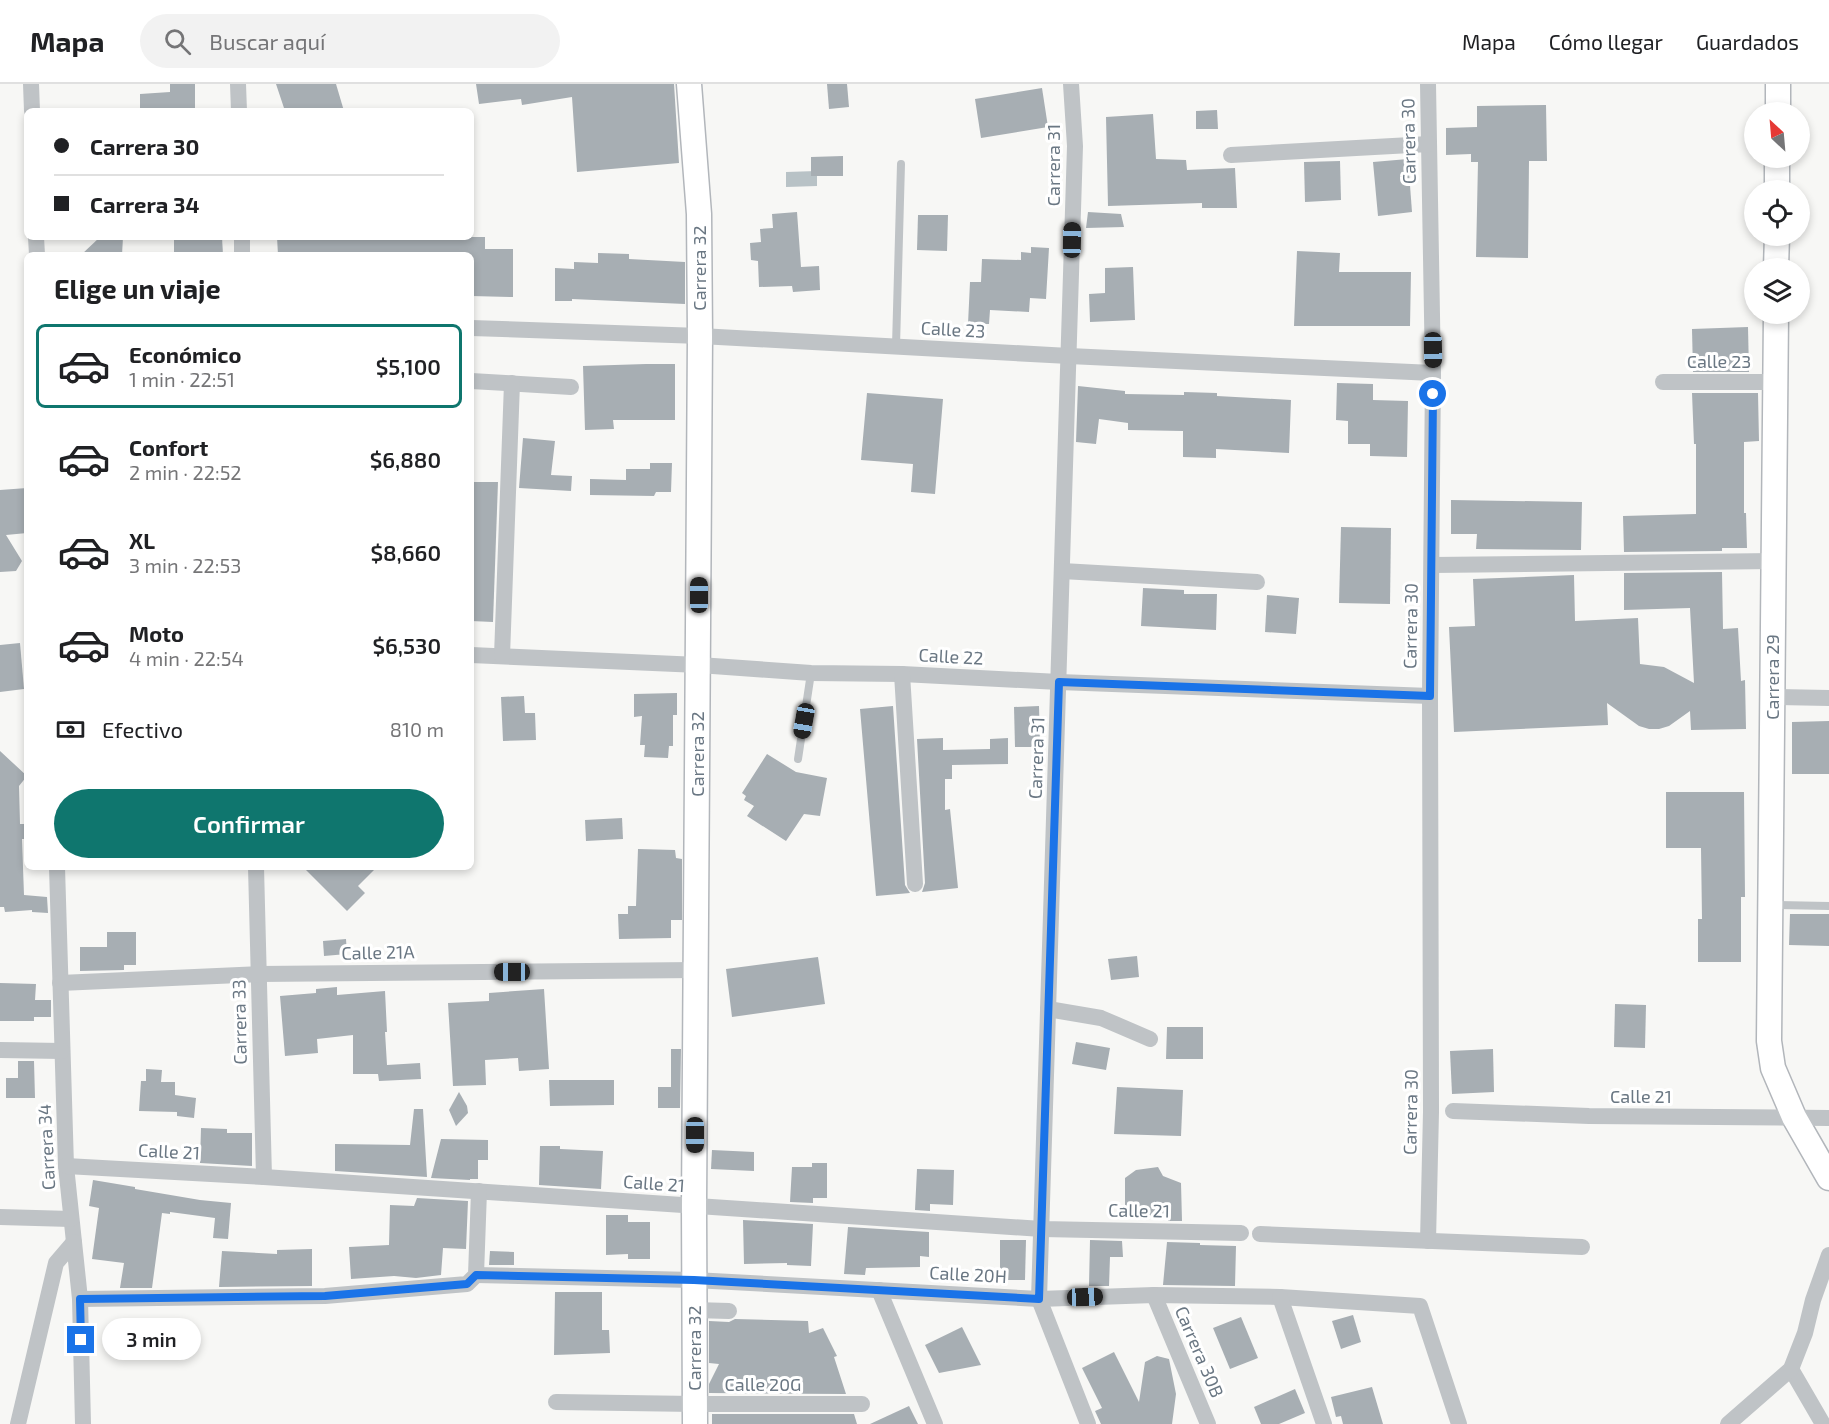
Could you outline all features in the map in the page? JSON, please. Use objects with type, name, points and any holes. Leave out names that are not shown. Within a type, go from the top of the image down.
[{"type":"street","points":[[31,84],[32,108]]},
{"type":"street","points":[[238,84],[239,108]]},
{"type":"street","name":"Carrera 32","points":[[689,84],[699,214],[700,336],[694,1206],[695,1414]]},
{"type":"street","name":"Carrera 31","points":[[1071,84],[1075,146],[1039,1299],[1088,1424]]},
{"type":"street","name":"Carrera 30","points":[[1428,84],[1433,373],[1430,696],[1431,1112],[1428,1241]]},
{"type":"street","points":[[1778,84],[1778,102]]},
{"type":"street","points":[[1231,155],[1429,144]]},
{"type":"street","name":"Carrera 29","points":[[1776,324],[1769,1041],[1773,1068],[1794,1117],[1829,1178]]},
{"type":"street","name":"Calle 23","points":[[474,328],[700,336],[1433,373]]},
{"type":"street","points":[[474,381],[571,387]]},
{"type":"street","name":"Calle 23","points":[[1663,382],[1775,382]]},
{"type":"street","points":[[502,656],[512,383]]},
{"type":"street","points":[[1432,565],[1774,561]]},
{"type":"street","points":[[1062,571],[1257,582]]},
{"type":"street","name":"Calle 22","points":[[474,655],[699,665],[812,673],[902,674],[1430,696]]},
{"type":"street","points":[[902,674],[915,884]]},
{"type":"street","points":[[1773,697],[1829,698]]},
{"type":"street","name":"Carrera 34","points":[[57,870],[66,1166],[80,1299],[83,1424]]},
{"type":"street","name":"Carrera 33","points":[[256,870],[264,1177]]},
{"type":"street","name":"Calle 21A","points":[[60,983],[259,974],[696,970]]},
{"type":"street","points":[[1048,1009],[1101,1018],[1150,1039]]},
{"type":"street","points":[[0,1050],[62,1051]]},
{"type":"street","name":"Calle 21","points":[[1453,1111],[1589,1116],[1829,1118]]},
{"type":"street","name":"Calle 21","points":[[66,1166],[1042,1228],[1240,1233]]},
{"type":"street","points":[[80,1299],[325,1296],[467,1284],[476,1275],[480,1191]]},
{"type":"street","points":[[0,1217],[71,1219]]},
{"type":"street","points":[[1260,1234],[1582,1247]]},
{"type":"street","points":[[18,1424],[56,1263],[74,1242]]},
{"type":"street","points":[[1728,1424],[1791,1368],[1805,1333],[1813,1300],[1829,1255]]},
{"type":"street","name":"Calle 20H","points":[[476,1275],[694,1280],[1039,1299],[1154,1295],[1280,1297],[1420,1306],[1459,1424]]},
{"type":"street","points":[[879,1290],[935,1424]]},
{"type":"street","name":"Carrera 30B","points":[[1154,1295],[1208,1424]]},
{"type":"street","points":[[1280,1297],[1324,1424]]},
{"type":"street","points":[[694,1310],[729,1311]]},
{"type":"street","points":[[1791,1368],[1823,1424]]},
{"type":"street","name":"Calle 20G","points":[[556,1402],[695,1414],[862,1404]]},
{"type":"lane","points":[[896,346],[901,164]]},
{"type":"lane","points":[[798,759],[812,673]]},
{"type":"lane","points":[[1770,905],[1829,906]]},
{"type":"shaded area","points":[[817,171],[817,186],[786,187],[786,172]]},
{"type":"building","points":[[170,84],[195,84],[195,108],[140,108],[140,94],[170,92]]},
{"type":"building","points":[[276,84],[336,84],[343,108],[284,108]]},
{"type":"building","points":[[476,84],[674,84],[679,163],[577,172],[572,97],[522,105],[521,99],[479,104]]},
{"type":"building","points":[[827,84],[847,84],[849,107],[829,109]]},
{"type":"building","points":[[1042,88],[1048,127],[981,138],[975,99]]},
{"type":"building","points":[[1546,105],[1547,161],[1529,161],[1528,258],[1476,257],[1478,162],[1471,162],[1471,154],[1446,155],[1446,128],[1477,127],[1477,106]]},
{"type":"building","points":[[1217,110],[1218,129],[1196,129],[1196,111]]},
{"type":"building","points":[[1153,114],[1156,159],[1186,160],[1187,170],[1235,168],[1237,208],[1202,208],[1202,203],[1108,206],[1106,117]]},
{"type":"building","points":[[843,156],[843,176],[811,176],[811,157]]},
{"type":"building","points":[[1408,159],[1412,212],[1378,216],[1373,162]]},
{"type":"building","points":[[1340,161],[1341,200],[1305,202],[1304,162]]},
{"type":"building","points":[[797,212],[801,267],[819,266],[820,290],[793,292],[792,286],[759,287],[758,261],[751,260],[750,243],[761,242],[760,229],[773,228],[772,214]]},
{"type":"building","points":[[1088,212],[1121,214],[1124,227],[1086,228]]},
{"type":"building","points":[[918,215],[948,215],[947,251],[917,250]]},
{"type":"building","points":[[474,237],[485,237],[485,249],[513,249],[513,297],[474,296],[474,252],[278,252],[277,240],[474,240]]},
{"type":"building","points":[[97,240],[123,240],[122,252],[84,252]]},
{"type":"building","points":[[174,240],[222,240],[223,252],[174,252]]},
{"type":"building","points":[[1031,247],[1049,248],[1046,299],[1030,298],[1029,312],[990,310],[989,324],[968,324],[970,282],[981,282],[982,259],[1021,260],[1021,252],[1031,253]]},
{"type":"building","points":[[1297,251],[1340,253],[1339,272],[1411,272],[1410,326],[1294,326]]},
{"type":"building","points":[[598,253],[629,254],[629,259],[685,262],[685,304],[572,299],[572,301],[555,301],[555,268],[574,269],[574,262],[598,263]]},
{"type":"building","points":[[1133,267],[1135,320],[1090,322],[1089,294],[1105,293],[1105,268]]},
{"type":"building","points":[[1748,327],[1749,372],[1693,372],[1692,329]]},
{"type":"building","points":[[675,364],[675,420],[613,420],[614,429],[585,430],[583,366]]},
{"type":"building","points":[[1337,383],[1373,384],[1373,400],[1408,401],[1407,457],[1370,456],[1370,444],[1348,444],[1348,421],[1336,420]]},
{"type":"building","points":[[1078,386],[1125,391],[1125,394],[1217,393],[1217,396],[1291,400],[1289,453],[1216,449],[1216,458],[1183,457],[1183,431],[1128,430],[1128,423],[1099,419],[1096,444],[1076,442]]},
{"type":"building","points":[[867,393],[943,399],[935,494],[911,492],[913,464],[861,460]]},
{"type":"building","points":[[1692,393],[1758,393],[1759,441],[1744,442],[1744,513],[1746,513],[1747,548],[1722,548],[1722,551],[1624,552],[1623,516],[1696,514],[1696,444],[1694,444]]},
{"type":"building","points":[[523,438],[555,441],[551,475],[572,476],[571,491],[519,488]]},
{"type":"building","points":[[650,463],[672,463],[671,492],[656,492],[654,496],[590,495],[590,479],[626,480],[626,469],[650,469]]},
{"type":"building","points":[[474,482],[498,482],[493,622],[474,621]]},
{"type":"building","points":[[24,488],[24,533],[6,535],[22,561],[16,571],[0,572],[0,490]]},
{"type":"building","points":[[1451,500],[1582,502],[1581,550],[1476,549],[1477,534],[1451,534]]},
{"type":"building","points":[[1341,527],[1391,528],[1390,604],[1339,603]]},
{"type":"building","points":[[1722,572],[1723,629],[1738,628],[1741,681],[1745,680],[1746,729],[1691,730],[1690,711],[1669,726],[1649,729],[1639,726],[1607,703],[1608,725],[1454,732],[1449,627],[1475,626],[1473,579],[1574,575],[1575,621],[1638,618],[1640,664],[1664,667],[1694,683],[1690,608],[1624,610],[1624,573]]},
{"type":"building","points":[[1143,588],[1184,590],[1184,594],[1217,594],[1216,630],[1141,626]]},
{"type":"building","points":[[1267,595],[1299,598],[1296,634],[1265,632]]},
{"type":"building","points":[[20,643],[24,689],[0,692],[0,645]]},
{"type":"building","points":[[677,693],[677,715],[673,715],[673,746],[669,746],[668,758],[644,757],[645,745],[640,745],[642,716],[634,717],[634,694]]},
{"type":"building","points":[[524,696],[525,713],[535,713],[536,740],[503,741],[501,697]]},
{"type":"building","points":[[893,706],[905,885],[910,893],[876,896],[860,709]]},
{"type":"building","points":[[1039,706],[1040,747],[1015,747],[1014,707]]},
{"type":"building","points":[[1829,721],[1829,774],[1792,774],[1792,722]]},
{"type":"building","points":[[943,738],[943,750],[990,749],[990,739],[1008,738],[1008,764],[952,765],[952,779],[945,779],[945,810],[950,809],[958,888],[922,892],[925,883],[917,739]]},
{"type":"building","points":[[0,751],[24,773],[24,780],[19,786],[20,824],[24,824],[24,839],[22,839],[24,895],[47,897],[48,913],[32,912],[32,910],[5,912],[4,907],[0,907]]},
{"type":"building","points":[[767,754],[796,772],[827,778],[820,816],[804,814],[786,841],[747,816],[754,806],[744,800],[746,796],[742,793]]},
{"type":"building","points":[[1666,792],[1744,792],[1745,897],[1741,897],[1741,962],[1698,962],[1698,919],[1702,919],[1701,848],[1666,848]]},
{"type":"building","points":[[622,818],[623,839],[586,841],[585,820]]},
{"type":"building","points":[[638,849],[675,850],[676,858],[682,859],[682,920],[671,920],[671,938],[619,939],[618,914],[628,914],[628,906],[636,906]]},
{"type":"building","points":[[306,870],[374,870],[358,886],[365,893],[347,911]]},
{"type":"building","points":[[1790,914],[1829,914],[1829,946],[1789,945]]},
{"type":"building","points":[[107,932],[136,932],[136,965],[124,965],[124,970],[80,971],[80,947],[107,947]]},
{"type":"building","points":[[346,939],[347,954],[324,956],[323,941]]},
{"type":"building","points":[[1137,956],[1139,977],[1111,980],[1108,959]]},
{"type":"building","points":[[818,957],[825,1004],[732,1017],[726,969]]},
{"type":"building","points":[[0,983],[36,984],[35,1000],[51,1000],[51,1017],[34,1017],[34,1021],[0,1021]]},
{"type":"building","points":[[337,987],[337,995],[385,991],[387,1065],[420,1063],[421,1079],[379,1081],[378,1074],[353,1074],[353,1035],[317,1039],[318,1053],[285,1056],[280,996],[316,993],[316,989]]},
{"type":"building","points":[[544,989],[549,1069],[519,1071],[518,1058],[485,1060],[486,1085],[453,1086],[448,1003],[489,1001],[489,993]]},
{"type":"building","points":[[1615,1004],[1646,1005],[1645,1048],[1614,1047]]},
{"type":"building","points":[[1167,1027],[1203,1027],[1203,1059],[1166,1059]]},
{"type":"building","points":[[1076,1042],[1110,1048],[1106,1070],[1072,1064]]},
{"type":"building","points":[[671,1049],[681,1049],[680,1108],[658,1108],[658,1087],[671,1087]]},
{"type":"building","points":[[1493,1049],[1494,1092],[1452,1094],[1450,1051]]},
{"type":"building","points":[[18,1061],[34,1061],[35,1098],[6,1098],[6,1078],[18,1078]]},
{"type":"building","points":[[146,1069],[162,1070],[161,1082],[175,1082],[175,1095],[196,1098],[194,1118],[177,1116],[177,1112],[139,1111],[141,1081],[146,1081]]},
{"type":"building","points":[[549,1080],[614,1080],[614,1105],[550,1106]]},
{"type":"building","points":[[1117,1087],[1183,1090],[1181,1136],[1114,1134]]},
{"type":"building","points":[[459,1092],[467,1106],[468,1113],[456,1126],[449,1110]]},
{"type":"building","points":[[414,1109],[423,1109],[427,1177],[335,1171],[335,1144],[410,1145]]},
{"type":"building","points":[[201,1128],[227,1129],[227,1133],[252,1133],[252,1166],[200,1163]]},
{"type":"building","points":[[441,1139],[488,1140],[488,1160],[478,1160],[478,1179],[431,1178]]},
{"type":"building","points":[[540,1146],[603,1151],[601,1189],[539,1185]]},
{"type":"building","points":[[712,1150],[754,1152],[754,1171],[711,1169]]},
{"type":"building","points":[[812,1163],[827,1163],[827,1198],[813,1198],[813,1203],[790,1202],[792,1167],[812,1167]]},
{"type":"building","points":[[1158,1167],[1163,1176],[1181,1183],[1182,1221],[1168,1221],[1169,1216],[1125,1215],[1125,1178],[1136,1170]]},
{"type":"building","points":[[917,1169],[954,1170],[953,1205],[930,1204],[930,1211],[915,1210]]},
{"type":"building","points":[[93,1180],[200,1200],[231,1203],[228,1239],[213,1238],[215,1218],[162,1213],[152,1288],[120,1288],[124,1263],[92,1259],[99,1208],[89,1206]]},
{"type":"building","points":[[417,1198],[468,1201],[466,1249],[443,1248],[441,1275],[416,1278],[394,1276],[351,1279],[349,1247],[389,1245],[390,1205],[414,1206]]},
{"type":"building","points":[[606,1215],[628,1215],[628,1222],[650,1222],[650,1259],[628,1259],[628,1254],[606,1255]]},
{"type":"building","points":[[743,1220],[813,1224],[811,1266],[787,1265],[787,1263],[744,1264]]},
{"type":"building","points":[[848,1227],[929,1232],[929,1257],[920,1256],[920,1267],[866,1268],[865,1275],[844,1274]]},
{"type":"building","points":[[1000,1240],[1026,1240],[1025,1280],[1000,1280]]},
{"type":"building","points":[[1090,1240],[1122,1241],[1123,1257],[1110,1257],[1109,1286],[1089,1286]]},
{"type":"building","points":[[1167,1242],[1236,1246],[1235,1286],[1163,1285]]},
{"type":"building","points":[[312,1249],[312,1286],[219,1287],[222,1251],[277,1254],[277,1250]]},
{"type":"building","points":[[490,1251],[514,1252],[514,1265],[489,1265]]},
{"type":"building","points":[[555,1292],[602,1292],[602,1330],[609,1330],[610,1353],[554,1355]]},
{"type":"building","points":[[1353,1315],[1361,1342],[1341,1349],[1332,1321]]},
{"type":"building","points":[[1241,1317],[1258,1358],[1230,1369],[1213,1328]]},
{"type":"building","points":[[735,1319],[808,1321],[809,1333],[823,1328],[837,1356],[834,1357],[846,1394],[709,1393],[709,1384],[719,1364],[709,1363],[709,1321],[729,1322]]},
{"type":"building","points":[[962,1327],[981,1365],[939,1373],[925,1345]]},
{"type":"building","points":[[1114,1352],[1139,1402],[1145,1362],[1157,1356],[1169,1359],[1176,1394],[1172,1424],[1101,1424],[1095,1411],[1102,1408],[1082,1368]]},
{"type":"building","points":[[1372,1387],[1383,1424],[1343,1424],[1341,1416],[1336,1417],[1331,1397]]},
{"type":"building","points":[[1295,1389],[1305,1413],[1279,1424],[1261,1424],[1254,1407]]},
{"type":"building","points":[[909,1406],[918,1424],[870,1424]]},
{"type":"building","points":[[712,1414],[854,1414],[857,1424],[712,1424]]},
{"type":"route","points":[[81,1340],[80,1299],[325,1296],[467,1284],[476,1275],[694,1280],[1039,1299],[1059,682],[1430,696],[1433,394]]}]
